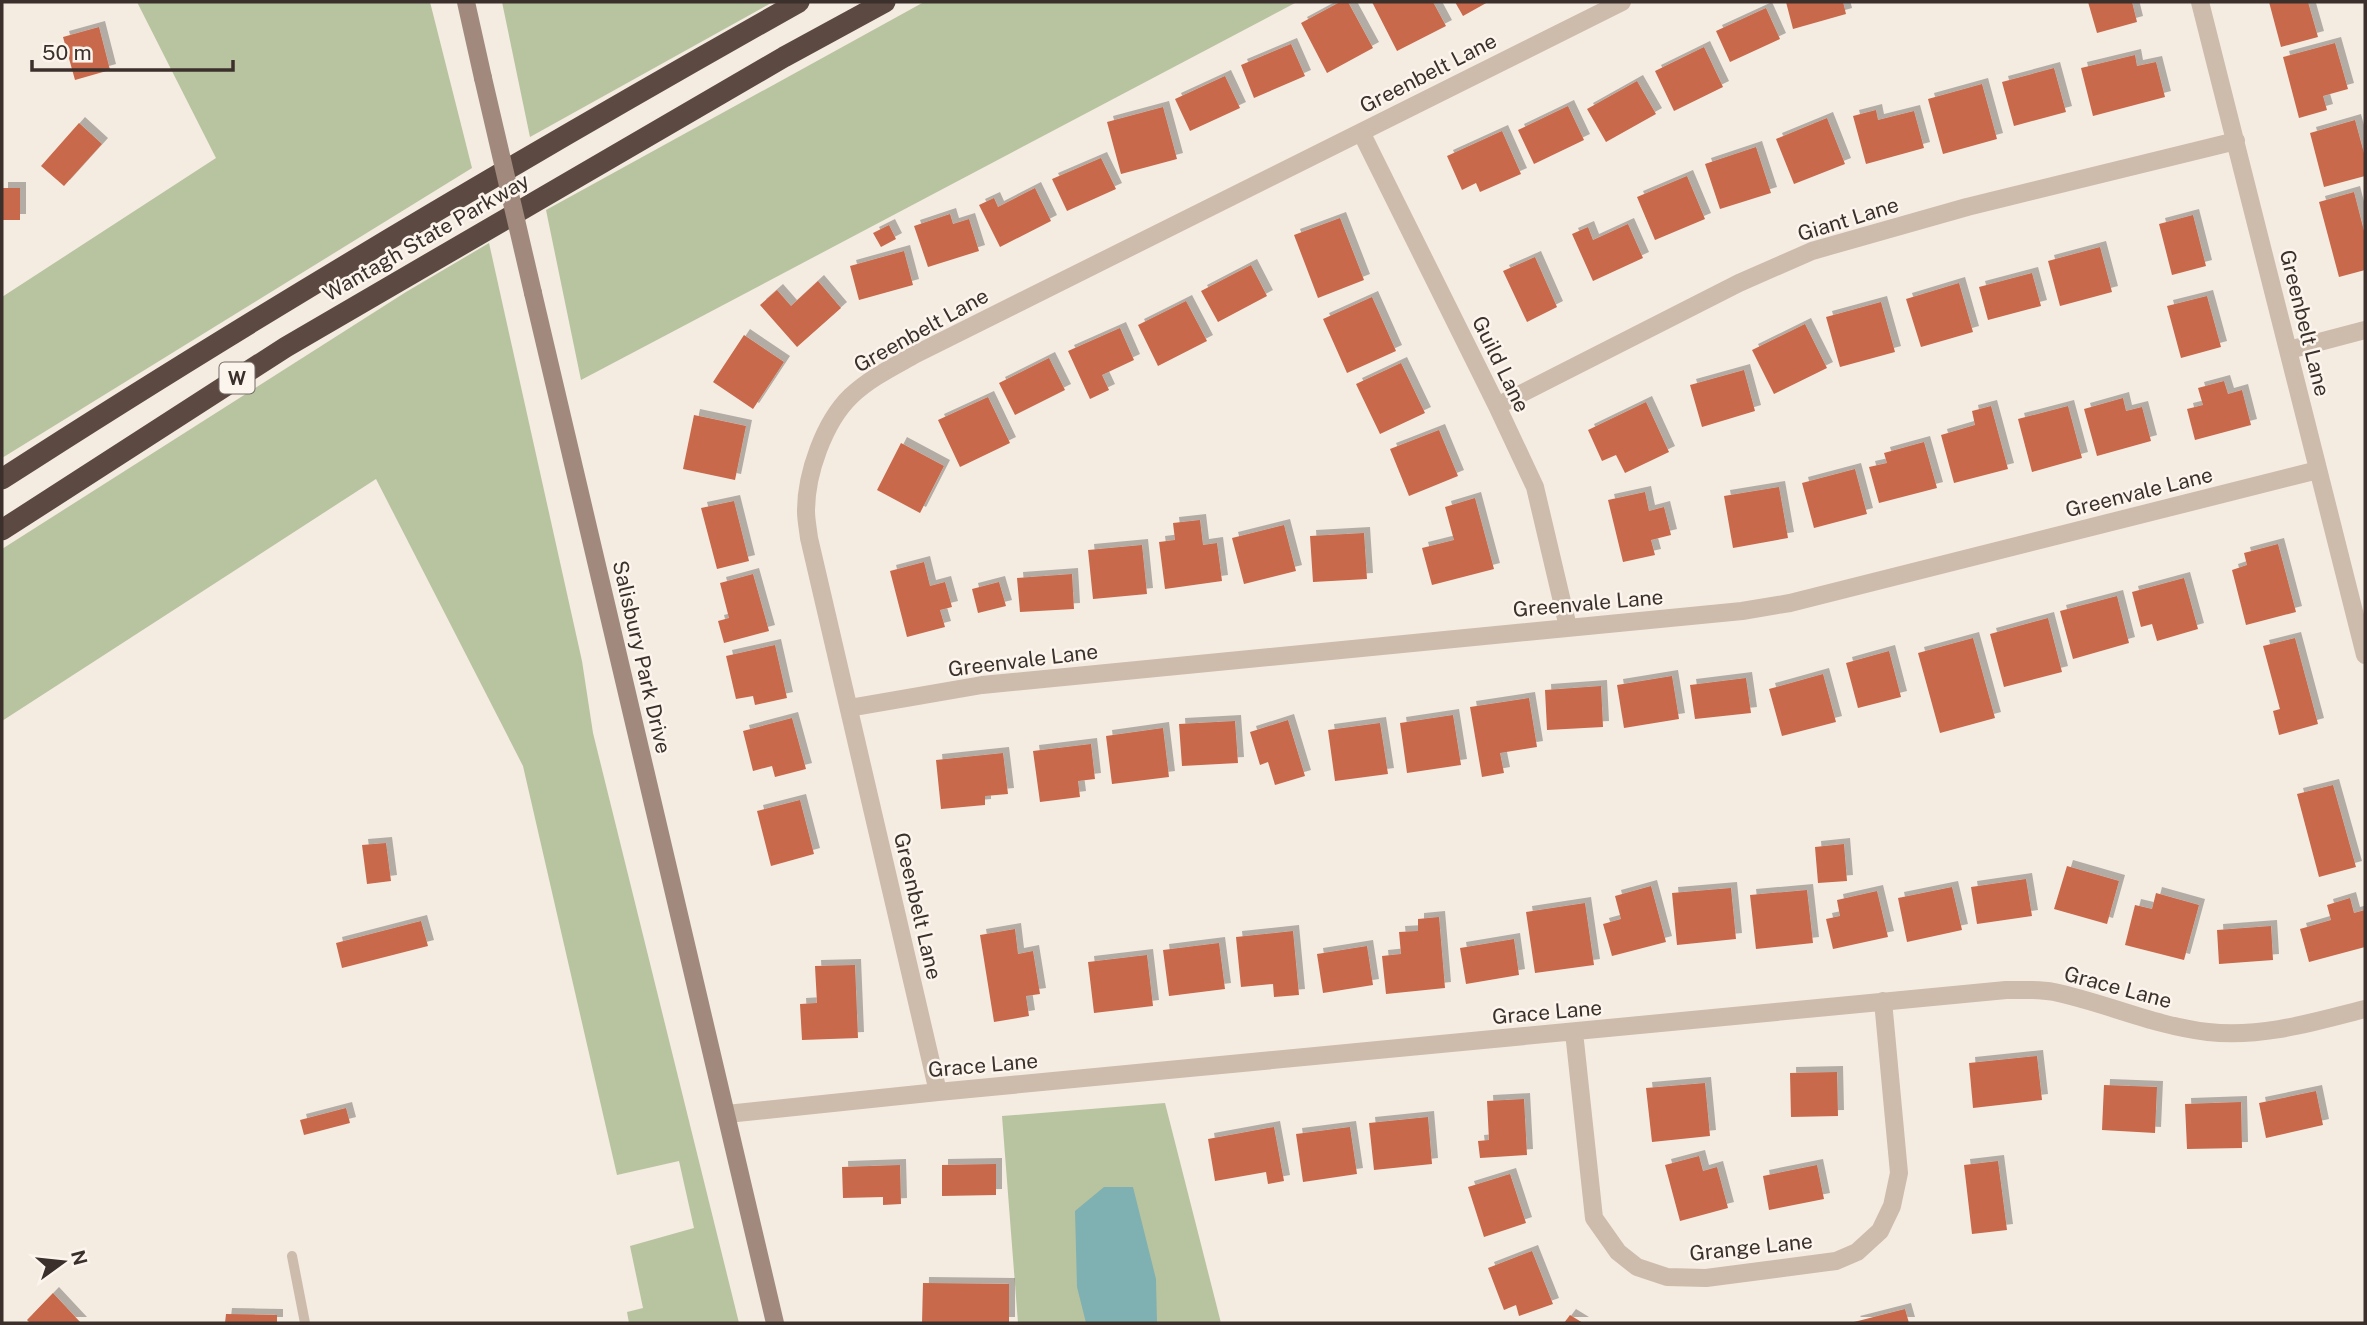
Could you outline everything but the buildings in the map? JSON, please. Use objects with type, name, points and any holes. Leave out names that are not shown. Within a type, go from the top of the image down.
[{"type":"highway","name":"Wantagh State Parkway","points":[[2,479],[182,363],[471,190],[594,117],[799,2]]},
{"type":"highway","name":"Wantagh State Parkway","points":[[2,530],[286,347],[784,57],[885,2]]},
{"type":"main road","name":"Salisbury Park Drive","points":[[466,2],[775,1323]]},
{"type":"street","name":"Greenbelt Lane","points":[[938,1092],[809,538],[806,510],[815,456],[835,416],[851,397],[880,374],[915,355],[1622,2]]},
{"type":"street","name":"Greenbelt Lane","points":[[2200,2],[2365,655]]},
{"type":"street","name":"Guild Lane","points":[[1360,132],[1535,487],[1568,627]]},
{"type":"street","name":"Giant Lane","points":[[1497,407],[1739,283],[1812,251],[1967,208],[2236,141]]},
{"type":"street","points":[[2289,350],[2365,330]]},
{"type":"street","name":"Greenvale Lane","points":[[849,708],[982,685],[1742,611],[1790,603],[2318,470]]},
{"type":"street","name":"Grace Lane","points":[[727,1114],[2006,990],[2051,992],[2166,1025],[2209,1032],[2250,1033],[2284,1029],[2365,1009]]},
{"type":"street","name":"Grange Lane","points":[[1574,1032],[1594,1218],[1618,1252],[1637,1267],[1667,1277],[1706,1278],[1836,1261],[1857,1252],[1880,1231],[1892,1206],[1899,1173],[1883,1001]]},
{"type":"lane","points":[[292,1256],[304,1323]]},
{"type":"green space","points":[[137,2],[430,2],[472,168],[2,458],[2,297],[216,158]]},
{"type":"green space","points":[[502,2],[773,2],[530,137]]},
{"type":"green space","points":[[924,2],[1297,2],[581,380],[546,210]]},
{"type":"green space","points":[[489,243],[582,661],[593,733],[739,1323],[629,1323],[627,1312],[643,1308],[630,1246],[694,1228],[679,1161],[617,1175],[523,766],[376,479],[2,721],[2,549],[406,292]]},
{"type":"green space","points":[[1165,1103],[1221,1323],[1018,1323],[1002,1116]]},
{"type":"water","points":[[1104,1187],[1133,1187],[1156,1279],[1157,1323],[1086,1323],[1077,1287],[1075,1211]]}]
